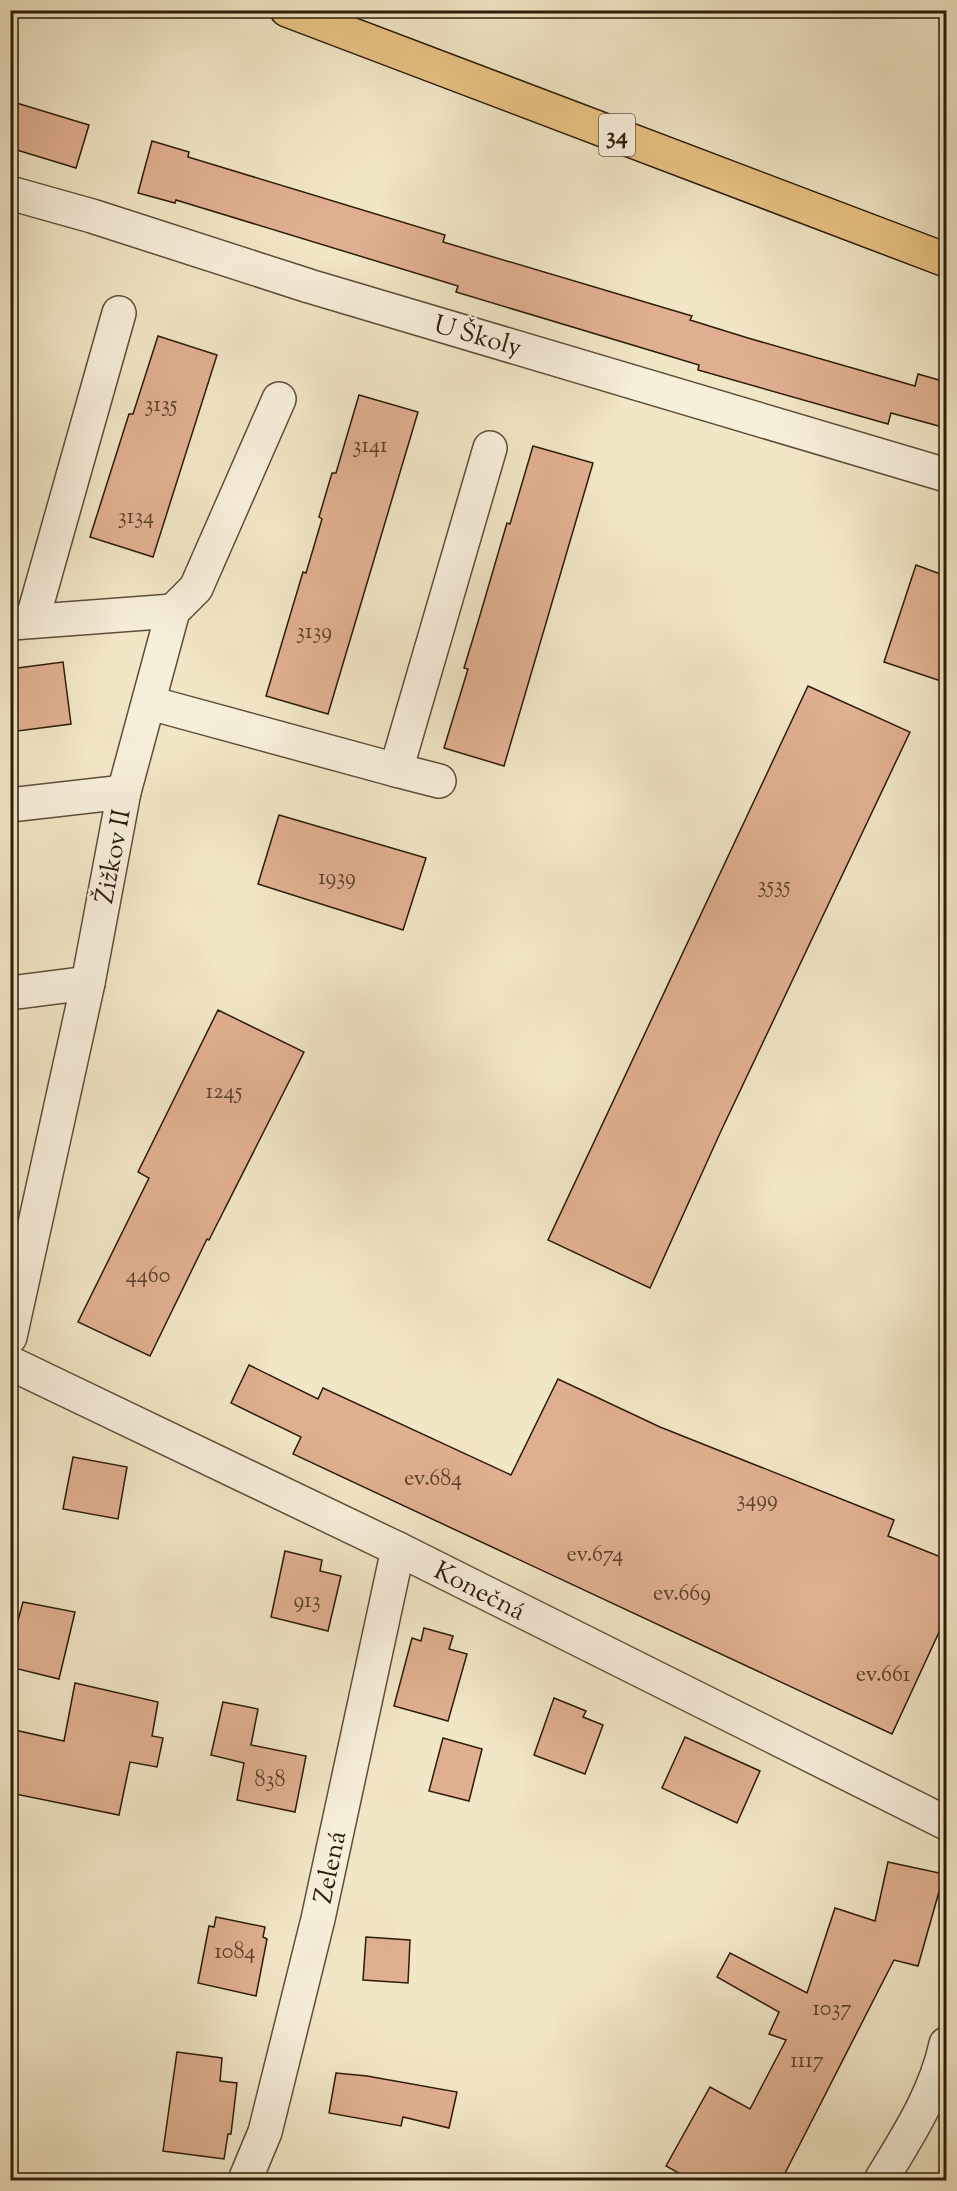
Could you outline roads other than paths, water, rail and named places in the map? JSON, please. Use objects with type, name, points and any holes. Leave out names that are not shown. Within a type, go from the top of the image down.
[{"type":"main road","name":"34","points":[[287,10],[946,260]]},
{"type":"street","name":"U Školy","points":[[10,193],[92,216],[309,286],[946,475]]},
{"type":"street","points":[[119,313],[21,622],[173,611],[196,588],[279,399]]},
{"type":"street","points":[[396,770],[490,448]]},
{"type":"street","name":"Žižkov II","points":[[10,1337],[88,984],[124,792],[150,703],[173,611]]},
{"type":"street","points":[[150,703],[439,781]]},
{"type":"street","points":[[10,805],[124,792]]},
{"type":"street","points":[[10,993],[88,984]]},
{"type":"street","name":"Konečná","points":[[10,1363],[398,1549],[946,1823]]},
{"type":"street","name":"Zelená","points":[[245,2181],[265,2132],[318,1920],[398,1549]]},
{"type":"street","points":[[881,2181],[927,2101],[937,2079],[946,2044]]}]
